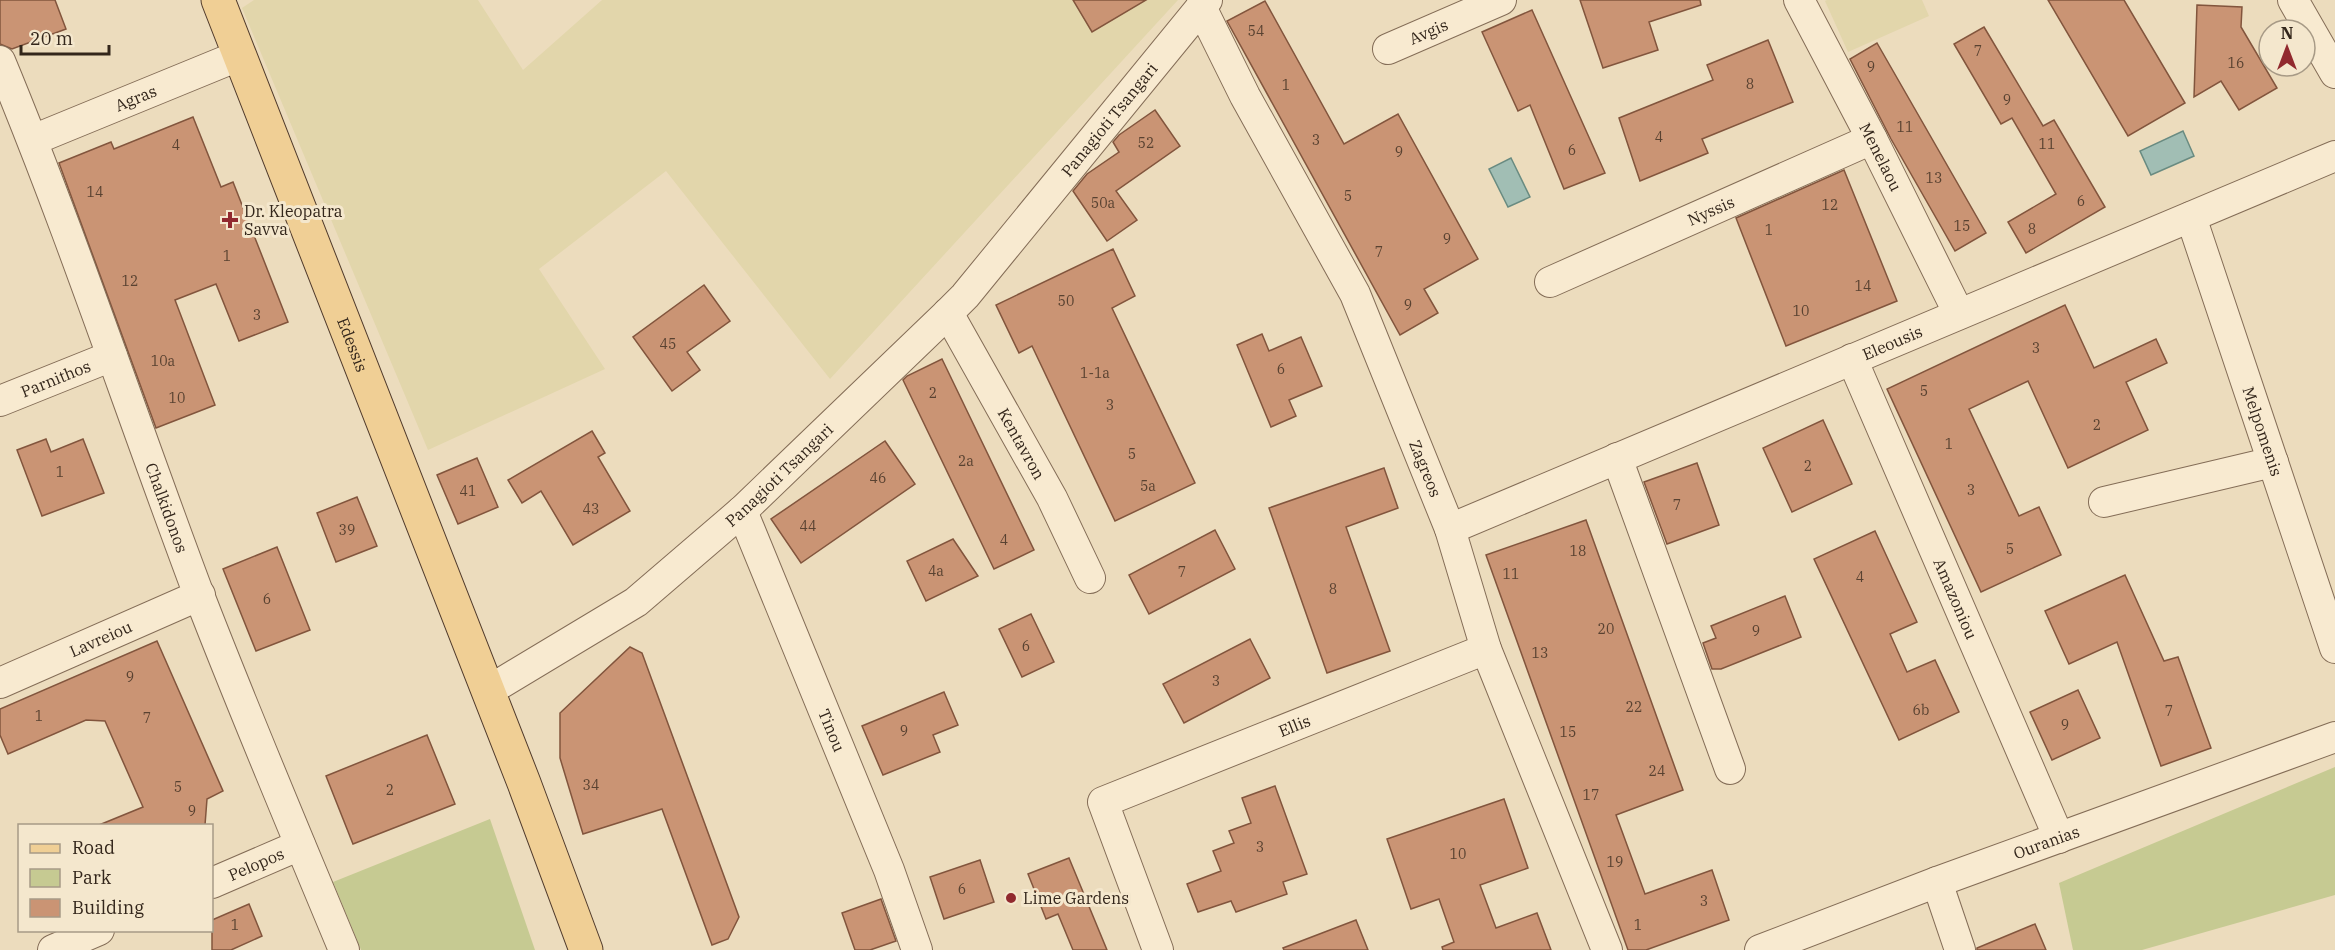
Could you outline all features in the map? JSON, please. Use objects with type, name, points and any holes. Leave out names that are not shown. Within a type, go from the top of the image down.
[{"type":"main road","name":"Edessis","points":[[218,0],[488,691]]},
{"type":"main road","points":[[488,691],[586,950]]},
{"type":"street","name":"Avgis","points":[[1388,49],[1501,0]]},
{"type":"street","name":"Menelaou","points":[[1799,0],[1872,139],[1959,314]]},
{"type":"street","points":[[2293,0],[2335,73]]},
{"type":"street","name":"Panagioti Tsangari","points":[[488,691],[636,602],[742,511],[965,296],[1204,3]]},
{"type":"street","name":"Zagreos","points":[[1204,3],[1245,96],[1355,294],[1450,529],[1486,649],[1607,950]]},
{"type":"street","name":"Agras","points":[[33,140],[238,56]]},
{"type":"street","name":"Chalkidonos","points":[[0,61],[33,140],[200,595],[344,950]]},
{"type":"street","name":"Nyssis","points":[[1550,282],[1872,139]]},
{"type":"street","name":"Eleousis","points":[[1450,529],[2335,156]]},
{"type":"street","name":"Melpomenis","points":[[2191,217],[2335,648]]},
{"type":"street","name":"Kentavron","points":[[948,313],[1052,498],[1090,578]]},
{"type":"street","name":"Parnithos","points":[[0,401],[112,356]]},
{"type":"street","name":"Amazoniou","points":[[1852,359],[2059,838]]},
{"type":"street","points":[[1617,458],[1730,769]]},
{"type":"street","points":[[2104,502],[2273,462]]},
{"type":"street","name":"Tinou","points":[[742,511],[889,870],[917,950]]},
{"type":"street","name":"Lavreiou","points":[[0,683],[200,595]]},
{"type":"street","name":"Ellis","points":[[1158,950],[1103,802],[1486,649]]},
{"type":"street","name":"Ouranias","points":[[1760,950],[1937,882],[2335,737]]},
{"type":"street","name":"Pelopos","points":[[213,882],[300,845]]},
{"type":"street","points":[[1937,882],[1960,950]]},
{"type":"street","points":[[53,950],[94,932]]},
{"type":"shaded area","points":[[254,0],[478,0],[523,70],[602,0],[1178,0],[830,379],[666,171],[539,269],[605,369],[428,450],[242,8]]},
{"type":"shaded area","points":[[1922,0],[1929,16],[1848,52],[1825,1]]},
{"type":"green space","points":[[2335,767],[2335,895],[2142,950],[2073,950],[2059,883]]},
{"type":"green space","points":[[490,819],[535,950],[361,950],[333,882]]},
{"type":"water","points":[[2183,131],[2194,156],[2151,175],[2140,151]]},
{"type":"water","points":[[1511,158],[1530,197],[1508,207],[1489,169]]},
{"type":"building","points":[[0,0],[55,0],[66,29],[12,49],[0,44]]},
{"type":"building","points":[[1073,0],[1146,0],[1092,32]]},
{"type":"building","points":[[1580,0],[1700,0],[1701,5],[1649,22],[1658,50],[1603,68]]},
{"type":"building","points":[[2048,0],[2124,0],[2185,103],[2128,136]]},
{"type":"building","points":[[1265,1],[1344,144],[1398,114],[1478,259],[1424,289],[1438,313],[1400,335],[1227,21]]},
{"type":"building","points":[[2197,5],[2242,7],[2241,27],[2257,54],[2257,78],[2271,78],[2277,88],[2239,110],[2221,81],[2194,97]]},
{"type":"building","points":[[1532,10],[1605,173],[1564,189],[1530,105],[1518,111],[1482,32]]},
{"type":"building","points":[[1984,27],[2043,126],[2054,120],[2105,207],[2026,253],[2008,222],[2056,194],[2012,118],[2001,124],[1954,44]]},
{"type":"building","points":[[1768,40],[1793,102],[1702,139],[1708,153],[1640,181],[1619,118],[1713,80],[1707,65]]},
{"type":"building","points":[[1877,43],[1986,233],[1955,251],[1891,139],[1850,59]]},
{"type":"building","points":[[1155,110],[1180,146],[1116,191],[1137,220],[1107,241],[1073,191],[1087,174],[1119,152],[1113,142],[1119,135]]},
{"type":"building","points":[[193,117],[221,187],[233,182],[288,322],[239,341],[216,284],[175,300],[215,405],[156,428],[59,163],[111,142],[114,149]]},
{"type":"building","points":[[1844,170],[1897,301],[1786,346],[1736,218]]},
{"type":"building","points":[[1113,249],[1135,296],[1112,308],[1195,483],[1115,521],[1032,346],[1019,353],[996,305]]},
{"type":"building","points":[[704,285],[730,321],[687,352],[700,370],[672,391],[633,337]]},
{"type":"building","points":[[2065,305],[2094,368],[2156,339],[2167,363],[2126,382],[2148,430],[2068,468],[2028,381],[1969,409],[2019,516],[2039,507],[2061,555],[1981,592],[1887,389]]},
{"type":"building","points":[[1262,334],[1269,351],[1301,337],[1322,386],[1289,400],[1296,416],[1271,427],[1237,345]]},
{"type":"building","points":[[942,359],[1034,550],[994,569],[903,380]]},
{"type":"building","points":[[1823,420],[1852,484],[1792,512],[1763,448]]},
{"type":"building","points":[[592,431],[605,453],[598,457],[630,511],[573,545],[541,491],[522,503],[508,480]]},
{"type":"building","points":[[46,439],[51,452],[83,439],[104,493],[42,516],[17,450]]},
{"type":"building","points":[[885,441],[915,484],[801,563],[771,519]]},
{"type":"building","points":[[477,458],[498,507],[458,524],[437,475]]},
{"type":"building","points":[[1697,463],[1719,525],[1667,544],[1644,482]]},
{"type":"building","points":[[1384,468],[1398,508],[1346,527],[1390,651],[1327,673],[1269,508]]},
{"type":"building","points":[[357,497],[377,546],[336,562],[317,513]]},
{"type":"building","points":[[1586,520],[1683,790],[1616,815],[1645,894],[1712,870],[1729,920],[1646,950],[1628,950],[1486,555]]},
{"type":"building","points":[[1215,530],[1235,569],[1149,614],[1129,575]]},
{"type":"building","points":[[1875,531],[1917,622],[1890,634],[1907,672],[1935,660],[1959,712],[1899,740],[1814,559]]},
{"type":"building","points":[[953,539],[978,576],[926,601],[907,561]]},
{"type":"building","points":[[277,547],[310,630],[256,651],[223,569]]},
{"type":"building","points":[[2125,575],[2164,661],[2178,657],[2211,748],[2161,766],[2117,642],[2069,664],[2045,611]]},
{"type":"building","points":[[1785,596],[1801,637],[1721,669],[1712,669],[1703,643],[1716,638],[1711,626]]},
{"type":"building","points":[[1031,614],[1054,662],[1022,677],[999,629]]},
{"type":"building","points":[[1250,639],[1270,678],[1184,723],[1163,684]]},
{"type":"building","points":[[157,641],[223,791],[207,799],[205,824],[101,824],[143,807],[105,721],[86,720],[8,754],[0,735],[0,709]]},
{"type":"building","points":[[630,647],[642,653],[739,917],[728,939],[712,945],[662,809],[583,834],[560,758],[560,713]]},
{"type":"building","points":[[2078,690],[2100,738],[2052,760],[2030,712]]},
{"type":"building","points":[[944,692],[958,725],[933,735],[940,752],[883,775],[862,726]]},
{"type":"building","points":[[427,735],[455,804],[353,844],[326,776]]},
{"type":"building","points":[[1275,786],[1307,874],[1283,882],[1287,894],[1236,912],[1231,901],[1198,912],[1187,884],[1221,871],[1213,851],[1234,843],[1229,831],[1251,823],[1242,798]]},
{"type":"building","points":[[1504,799],[1528,868],[1480,885],[1496,928],[1537,913],[1551,950],[1443,950],[1442,947],[1454,942],[1439,899],[1411,909],[1387,839]]},
{"type":"building","points":[[1069,858],[1107,950],[1073,950],[1058,914],[1046,919],[1028,874]]},
{"type":"building","points":[[980,860],[994,902],[944,919],[930,877]]},
{"type":"building","points":[[881,899],[896,941],[870,950],[855,950],[842,913]]},
{"type":"building","points":[[249,904],[262,936],[231,950],[212,950],[213,920]]},
{"type":"building","points":[[1356,920],[1368,950],[1284,950],[1283,948]]},
{"type":"building","points":[[2035,924],[2046,950],[1977,950],[1977,948]]},
{"type":"place","name":"Dr. Kleopatra Savva","points":[[230,220]]},
{"type":"place","name":"Lime Gardens","points":[[1011,898]]}]
